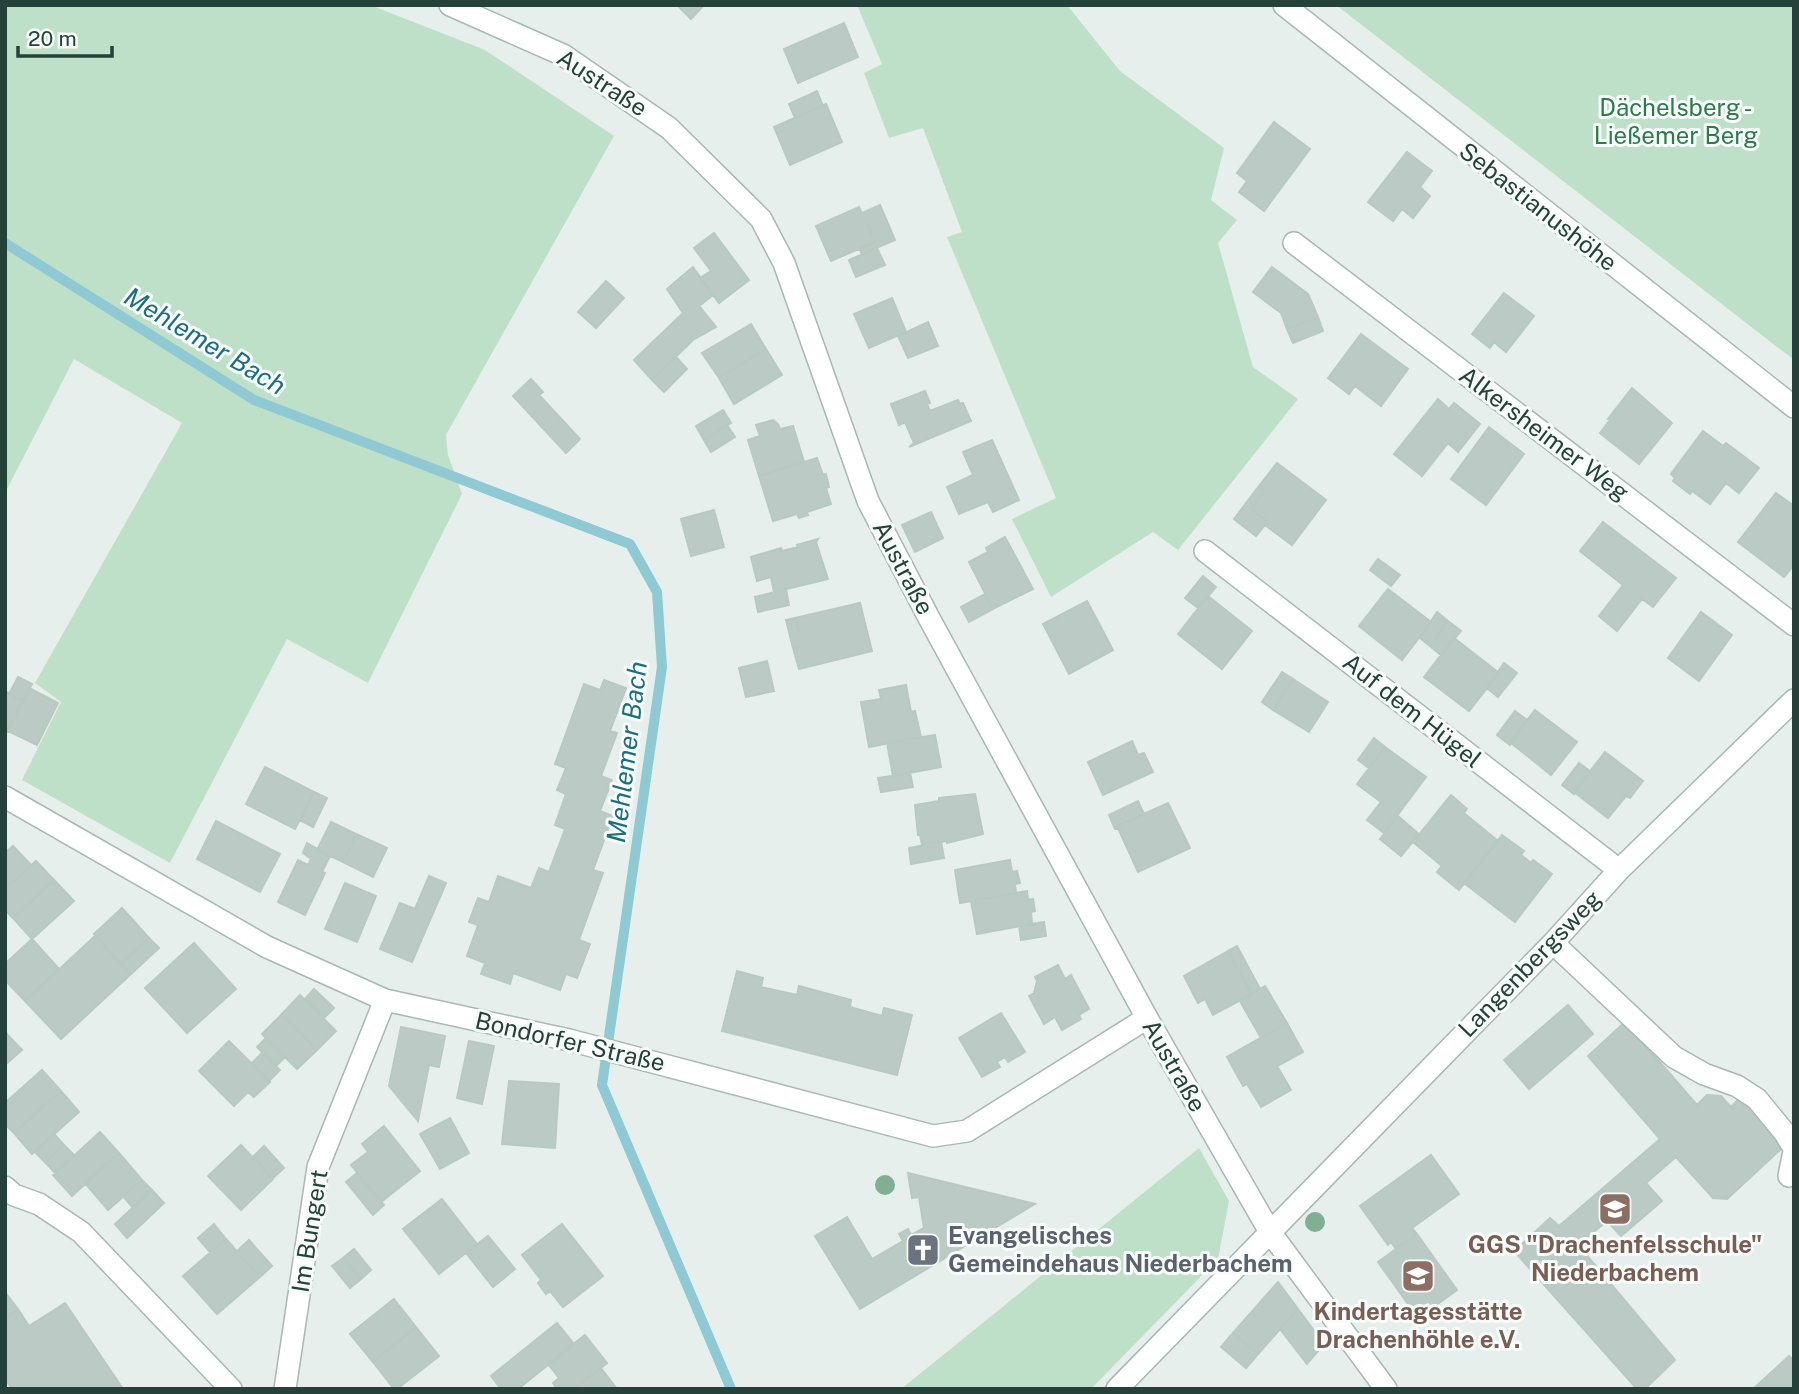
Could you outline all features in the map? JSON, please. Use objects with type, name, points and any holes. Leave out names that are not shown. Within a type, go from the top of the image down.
[{"type":"street","name":"Austraße","points":[[450,5],[563,55],[669,128],[761,219],[784,262],[868,501],[929,618],[1147,1018],[1270,1232],[1386,1389]]},
{"type":"street","name":"Sebastianushöhe","points":[[1284,5],[1794,407]]},
{"type":"street","name":"Alkersheimer Weg","points":[[1294,243],[1794,625]]},
{"type":"street","name":"Auf dem Hügel","points":[[1205,551],[1619,870]]},
{"type":"street","name":"Langenbergsweg","points":[[1117,1389],[1553,943],[1619,870],[1794,700]]},
{"type":"street","name":"Bondorfer Straße","points":[[5,797],[267,947],[385,1000],[569,1040],[933,1136],[967,1131],[1147,1018]]},
{"type":"street","points":[[1553,943],[1674,1057],[1704,1074],[1737,1086],[1757,1099],[1794,1149],[1789,1176]]},
{"type":"street","name":"Im Bungert","points":[[285,1389],[318,1167],[385,1000]]},
{"type":"street","points":[[5,1187],[14,1195],[39,1204],[81,1233],[231,1389]]},
{"type":"green space","points":[[5,5],[370,5],[485,50],[614,136],[446,435],[448,455],[462,494],[368,683],[287,639],[170,863],[22,780],[61,702],[35,683],[182,423],[74,359],[5,493]]},
{"type":"green space","points":[[857,5],[1067,5],[1120,71],[1224,148],[1211,200],[1237,220],[1218,243],[1253,367],[1298,399],[1178,550],[1153,532],[1051,597],[1012,519],[1056,498],[947,237],[962,232],[923,128],[889,138],[864,73],[882,64]]},
{"type":"green space","name":"Dächelsberg - Ließemer Berg","points":[[1336,5],[1794,5],[1794,360]]},
{"type":"green space","points":[[1199,1148],[1229,1201],[1218,1259],[1091,1389],[901,1389]]},
{"type":"building","points":[[677,5],[704,5],[691,19]]},
{"type":"building","points":[[844,23],[858,57],[798,83],[784,49]]},
{"type":"building","points":[[817,91],[823,106],[795,118],[789,104]]},
{"type":"building","points":[[826,104],[842,142],[790,165],[774,127]]},
{"type":"building","points":[[1274,122],[1310,149],[1264,211],[1239,192],[1247,181],[1237,173]]},
{"type":"building","points":[[1407,152],[1432,171],[1420,187],[1430,196],[1413,218],[1402,209],[1393,221],[1368,202]]},
{"type":"building","points":[[880,205],[895,240],[862,254],[859,248],[875,242],[862,213]]},
{"type":"building","points":[[859,207],[875,242],[831,261],[816,226]]},
{"type":"building","points":[[714,233],[749,280],[719,303],[700,278],[711,271],[694,248]]},
{"type":"building","points":[[877,248],[885,265],[856,277],[849,260]]},
{"type":"building","points":[[693,267],[713,295],[699,306],[716,327],[693,340],[652,380],[634,360],[683,313],[667,289]]},
{"type":"building","points":[[1272,267],[1308,294],[1318,317],[1287,329],[1281,313],[1253,292]]},
{"type":"building","points":[[606,281],[624,298],[596,328],[578,312]]},
{"type":"building","points":[[1504,293],[1534,316],[1506,352],[1494,342],[1490,348],[1472,334]]},
{"type":"building","points":[[892,298],[906,332],[869,348],[854,314]]},
{"type":"building","points":[[1318,317],[1323,331],[1293,343],[1287,329]]},
{"type":"building","points":[[928,322],[938,346],[908,358],[898,336]]},
{"type":"building","points":[[751,324],[766,349],[719,378],[702,353]]},
{"type":"building","points":[[1361,334],[1408,369],[1381,406],[1355,386],[1349,394],[1328,378]]},
{"type":"building","points":[[766,349],[782,375],[734,404],[719,378]]},
{"type":"building","points":[[676,357],[687,369],[664,392],[652,380]]},
{"type":"building","points":[[531,379],[543,392],[539,395],[580,439],[566,453],[513,396]]},
{"type":"building","points":[[1632,388],[1672,423],[1639,464],[1600,433]]},
{"type":"building","points":[[925,391],[930,411],[958,400],[960,404],[963,403],[971,421],[909,447],[914,443],[905,422],[899,425],[891,404]]},
{"type":"building","points":[[1438,399],[1449,409],[1454,403],[1480,424],[1458,452],[1448,443],[1422,476],[1394,454]]},
{"type":"building","points":[[723,410],[731,423],[704,440],[696,426]]},
{"type":"building","points":[[773,420],[780,429],[793,426],[804,462],[759,476],[748,440],[760,436],[756,425]]},
{"type":"building","points":[[727,425],[735,437],[711,452],[704,440]]},
{"type":"building","points":[[1489,427],[1524,454],[1486,505],[1451,479]]},
{"type":"building","points":[[1703,431],[1723,446],[1726,443],[1759,468],[1739,493],[1726,483],[1710,504],[1673,481],[1675,478],[1671,474]]},
{"type":"building","points":[[992,440],[1019,500],[993,512],[988,502],[959,514],[947,487],[973,475],[963,452]]},
{"type":"building","points":[[817,458],[823,475],[826,474],[829,487],[826,488],[831,504],[807,512],[808,515],[799,518],[797,514],[773,521],[759,476]]},
{"type":"building","points":[[1277,463],[1326,500],[1292,545],[1265,525],[1266,520],[1251,509],[1265,491],[1259,486]]},
{"type":"building","points":[[1259,486],[1265,491],[1251,509],[1266,520],[1256,536],[1234,519]]},
{"type":"building","points":[[1776,493],[1794,506],[1794,565],[1784,577],[1738,542]]},
{"type":"building","points":[[714,510],[724,547],[691,556],[681,519]]},
{"type":"building","points":[[931,512],[943,538],[915,552],[902,525]]},
{"type":"building","points":[[1603,522],[1676,578],[1653,607],[1642,599],[1617,631],[1599,616],[1623,585],[1580,551]]},
{"type":"building","points":[[1005,537],[1033,589],[993,609],[969,562],[988,552],[986,548]]},
{"type":"building","points":[[818,539],[816,542],[828,579],[774,592],[771,577],[757,581],[751,557],[781,548],[782,551],[798,547],[797,545]]},
{"type":"building","points":[[1378,559],[1400,575],[1391,586],[1370,570]]},
{"type":"building","points":[[1203,576],[1216,587],[1198,608],[1185,598]]},
{"type":"building","points":[[786,589],[789,605],[758,612],[755,597]]},
{"type":"building","points":[[1388,589],[1431,622],[1402,660],[1359,626]]},
{"type":"building","points":[[985,594],[993,609],[969,622],[961,607]]},
{"type":"building","points":[[1208,596],[1252,631],[1222,669],[1178,634]]},
{"type":"building","points":[[1087,601],[1113,650],[1069,674],[1043,624]]},
{"type":"building","points":[[860,603],[872,651],[799,669],[793,648],[802,645],[795,618]]},
{"type":"building","points":[[1437,612],[1448,621],[1430,646],[1420,638]]},
{"type":"building","points":[[1701,612],[1732,635],[1699,681],[1668,658]]},
{"type":"building","points":[[795,618],[802,645],[793,648],[786,620]]},
{"type":"building","points":[[1448,621],[1461,631],[1441,655],[1430,646]]},
{"type":"building","points":[[1454,638],[1499,673],[1469,711],[1424,677]]},
{"type":"building","points":[[767,661],[774,691],[746,697],[739,668]]},
{"type":"building","points":[[1504,663],[1517,673],[1498,697],[1487,688]]},
{"type":"building","points":[[1282,672],[1293,679],[1273,710],[1262,702]]},
{"type":"building","points":[[18,677],[32,684],[23,701],[9,694]]},
{"type":"building","points":[[1293,679],[1328,702],[1309,732],[1273,710]]},
{"type":"building","points":[[604,680],[626,688],[610,731],[617,733],[601,776],[612,780],[600,811],[613,816],[593,870],[603,873],[579,940],[590,944],[577,978],[566,974],[560,990],[513,973],[510,984],[481,974],[485,963],[467,956],[478,925],[469,922],[478,898],[489,902],[498,876],[531,888],[539,868],[549,872],[565,829],[555,825],[566,794],[557,790],[566,768],[555,764],[584,684],[600,690]]},
{"type":"building","points":[[906,685],[911,712],[915,711],[921,737],[869,747],[861,702],[881,699],[879,690]]},
{"type":"building","points":[[29,688],[58,703],[37,745],[8,731]]},
{"type":"building","points":[[5,691],[23,701],[5,735]]},
{"type":"building","points":[[1535,710],[1577,742],[1551,775],[1510,742]]},
{"type":"building","points":[[1515,711],[1527,720],[1510,745],[1497,735]]},
{"type":"building","points":[[935,735],[941,767],[893,776],[887,743]]},
{"type":"building","points":[[1374,738],[1385,747],[1369,768],[1358,760]]},
{"type":"building","points":[[1132,741],[1138,755],[1144,753],[1153,772],[1103,795],[1088,762]]},
{"type":"building","points":[[1385,747],[1426,777],[1384,833],[1367,820],[1381,802],[1357,784]]},
{"type":"building","points":[[1605,752],[1643,781],[1630,798],[1626,796],[1608,818],[1574,792]]},
{"type":"building","points":[[1579,763],[1590,771],[1574,794],[1562,785]]},
{"type":"building","points":[[265,767],[314,792],[295,829],[246,804]]},
{"type":"building","points":[[910,773],[913,787],[881,792],[878,778]]},
{"type":"building","points":[[314,792],[327,798],[313,827],[300,820]]},
{"type":"building","points":[[975,794],[983,834],[947,843],[922,845],[918,835],[915,805],[939,801],[939,798]]},
{"type":"building","points":[[1451,795],[1467,809],[1464,813],[1498,841],[1459,890],[1437,872],[1442,866],[1413,842]]},
{"type":"building","points":[[1138,801],[1144,814],[1115,829],[1109,815]]},
{"type":"building","points":[[1168,803],[1190,848],[1138,872],[1117,826]]},
{"type":"building","points":[[1398,816],[1419,834],[1401,856],[1380,839]]},
{"type":"building","points":[[216,821],[280,854],[260,892],[197,859]]},
{"type":"building","points":[[331,822],[356,834],[343,862],[317,850]]},
{"type":"building","points":[[356,834],[387,848],[373,877],[343,862]]},
{"type":"building","points":[[1502,835],[1524,851],[1521,855],[1531,863],[1533,860],[1552,874],[1515,922],[1464,883]]},
{"type":"building","points":[[941,842],[944,858],[911,864],[909,848]]},
{"type":"building","points":[[307,843],[330,856],[305,915],[278,902],[298,860],[308,865],[311,859],[303,853]]},
{"type":"building","points":[[13,846],[31,865],[5,889],[5,853]]},
{"type":"building","points":[[1010,860],[1012,872],[1017,871],[1020,883],[1015,884],[1016,893],[960,903],[955,870]]},
{"type":"building","points":[[36,861],[54,880],[13,918],[5,910],[5,889]]},
{"type":"building","points":[[429,876],[446,883],[412,962],[380,949],[400,903],[415,909]]},
{"type":"building","points":[[54,880],[74,901],[32,939],[13,918]]},
{"type":"building","points":[[345,883],[376,896],[357,942],[325,929]]},
{"type":"building","points":[[1027,891],[1028,900],[1033,899],[1035,911],[1031,912],[1032,924],[977,934],[971,901]]},
{"type":"building","points":[[122,908],[149,938],[121,964],[94,934]]},
{"type":"building","points":[[1044,922],[1046,936],[1021,940],[1019,926]]},
{"type":"building","points":[[95,936],[131,974],[61,1039],[25,1001]]},
{"type":"building","points":[[149,938],[159,948],[131,974],[122,964]]},
{"type":"building","points":[[32,939],[59,969],[25,1001],[5,980],[5,964]]},
{"type":"building","points":[[194,943],[236,989],[187,1033],[145,988]]},
{"type":"building","points":[[1237,946],[1260,989],[1252,994],[1228,951]]},
{"type":"building","points":[[1228,951],[1252,994],[1213,1015],[1205,999],[1198,1003],[1184,976]]},
{"type":"building","points":[[1058,965],[1065,979],[1071,975],[1089,1009],[1079,1015],[1081,1019],[1062,1030],[1055,1017],[1044,1024],[1029,996],[1034,993],[1037,981],[1035,977]]},
{"type":"building","points":[[737,971],[763,978],[761,987],[797,995],[799,986],[851,1000],[850,1007],[882,1016],[884,1008],[912,1015],[897,1075],[722,1031]]},
{"type":"building","points":[[1265,986],[1287,1023],[1261,1038],[1240,1001]]},
{"type":"building","points":[[314,989],[334,1008],[324,1018],[305,999]]},
{"type":"building","points":[[300,995],[336,1031],[317,1050],[282,1014]]},
{"type":"building","points":[[1568,1005],[1593,1034],[1529,1089],[1504,1060]]},
{"type":"building","points":[[1001,1013],[1025,1052],[1008,1062],[1005,1057],[997,1062],[1000,1067],[982,1077],[959,1038]]},
{"type":"building","points":[[282,1014],[317,1050],[297,1069],[262,1034]]},
{"type":"building","name":"GGS \"Drachenfelsschule\" Niederbachem","points":[[1625,1022],[1697,1105],[1707,1095],[1721,1096],[1731,1107],[1743,1095],[1781,1137],[1780,1150],[1727,1199],[1713,1198],[1676,1157],[1646,1183],[1662,1201],[1621,1236],[1607,1221],[1578,1245],[1675,1360],[1645,1389],[1637,1389],[1514,1251],[1550,1218],[1559,1226],[1660,1139],[1588,1056]]},
{"type":"building","points":[[1287,1023],[1303,1052],[1277,1066],[1291,1090],[1261,1107],[1247,1084],[1243,1086],[1227,1057]]},
{"type":"building","points":[[401,1027],[445,1036],[439,1067],[429,1065],[418,1121],[389,1086]]},
{"type":"building","points":[[5,1032],[22,1050],[5,1065]]},
{"type":"building","points":[[266,1038],[285,1057],[276,1066],[257,1047]]},
{"type":"building","points":[[229,1041],[270,1082],[254,1097],[248,1092],[234,1106],[199,1071]]},
{"type":"building","points":[[469,1041],[494,1046],[482,1104],[457,1098]]},
{"type":"building","points":[[262,1053],[280,1070],[269,1081],[252,1063]]},
{"type":"building","points":[[42,1070],[61,1091],[14,1133],[5,1124],[5,1103]]},
{"type":"building","points":[[509,1081],[559,1084],[555,1148],[502,1144]]},
{"type":"building","points":[[61,1091],[79,1112],[32,1154],[14,1133]]},
{"type":"building","points":[[450,1118],[469,1153],[440,1169],[420,1134]]},
{"type":"building","points":[[384,1126],[420,1171],[381,1202],[351,1165],[368,1152],[362,1144]]},
{"type":"building","points":[[100,1132],[119,1153],[72,1196],[53,1175]]},
{"type":"building","points":[[54,1134],[64,1145],[45,1162],[35,1152]]},
{"type":"building","points":[[64,1145],[74,1155],[55,1173],[45,1162]]},
{"type":"building","points":[[241,1145],[273,1179],[241,1210],[208,1176]]},
{"type":"building","points":[[264,1146],[284,1168],[273,1178],[253,1157]]},
{"type":"building","points":[[119,1153],[142,1180],[108,1210],[85,1183]]},
{"type":"building","points":[[1431,1155],[1459,1194],[1412,1228],[1417,1234],[1396,1249],[1391,1242],[1388,1245],[1360,1206]]},
{"type":"building","points":[[357,1173],[384,1205],[373,1215],[346,1182]]},
{"type":"building","name":"Evangelisches Gemeindehaus Niederbachem","points":[[908,1173],[1035,1204],[860,1309],[815,1236],[847,1217],[872,1259],[903,1241],[899,1234],[908,1229],[911,1235],[924,1228],[919,1197],[912,1198]]},
{"type":"building","points":[[142,1180],[152,1190],[133,1208],[123,1196]]},
{"type":"building","points":[[152,1190],[164,1203],[127,1238],[115,1224]]},
{"type":"building","points":[[442,1199],[477,1244],[439,1274],[403,1229]]},
{"type":"building","points":[[214,1224],[226,1239],[210,1252],[198,1238]]},
{"type":"building","points":[[562,1224],[603,1276],[563,1307],[550,1291],[546,1294],[538,1283],[541,1280],[522,1255]]},
{"type":"building","name":"Kindertagesstätte Drachenhöhle e.V.","points":[[1417,1234],[1457,1290],[1418,1318],[1378,1262]]},
{"type":"building","points":[[488,1236],[515,1269],[493,1287],[466,1253]]},
{"type":"building","points":[[226,1239],[260,1277],[217,1314],[183,1276]]},
{"type":"building","points":[[249,1240],[272,1266],[260,1277],[237,1251]]},
{"type":"building","points":[[354,1249],[371,1270],[361,1279],[343,1258]]},
{"type":"building","points":[[343,1258],[361,1279],[350,1288],[332,1266]]},
{"type":"building","points":[[1278,1282],[1298,1309],[1258,1354],[1233,1333]]},
{"type":"building","points":[[5,1292],[18,1309],[5,1320]]},
{"type":"building","points":[[394,1299],[416,1327],[373,1362],[350,1334]]},
{"type":"building","points":[[65,1303],[123,1389],[12,1389],[5,1379],[5,1320],[18,1309],[29,1326]]},
{"type":"building","points":[[1298,1309],[1324,1344],[1307,1364],[1280,1329]]},
{"type":"building","points":[[557,1323],[574,1344],[518,1389],[501,1389],[491,1376]]},
{"type":"building","points":[[416,1327],[439,1356],[394,1389],[373,1362]]},
{"type":"building","points":[[1233,1333],[1258,1354],[1246,1368],[1221,1347]]},
{"type":"building","points":[[585,1335],[607,1363],[574,1389],[557,1389],[553,1383],[559,1378],[548,1364]]},
{"type":"building","points":[[1789,1356],[1794,1361],[1794,1389],[1753,1389]]},
{"type":"building","points":[[601,1368],[617,1389],[574,1389]]},
{"type":"waterway","name":"Mehlemer Bach","points":[[5,243],[254,400],[630,544],[657,592],[662,667],[602,1085],[731,1389]]},
{"type":"place","name":"GGS \"Drachenfelsschule\" Niederbachem","points":[[1615,1209]]},
{"type":"place","name":"Evangelisches Gemeindehaus Niederbachem","points":[[923,1250]]},
{"type":"place","name":"Kindertagesstätte Drachenhöhle e.V.","points":[[1418,1276]]}]
